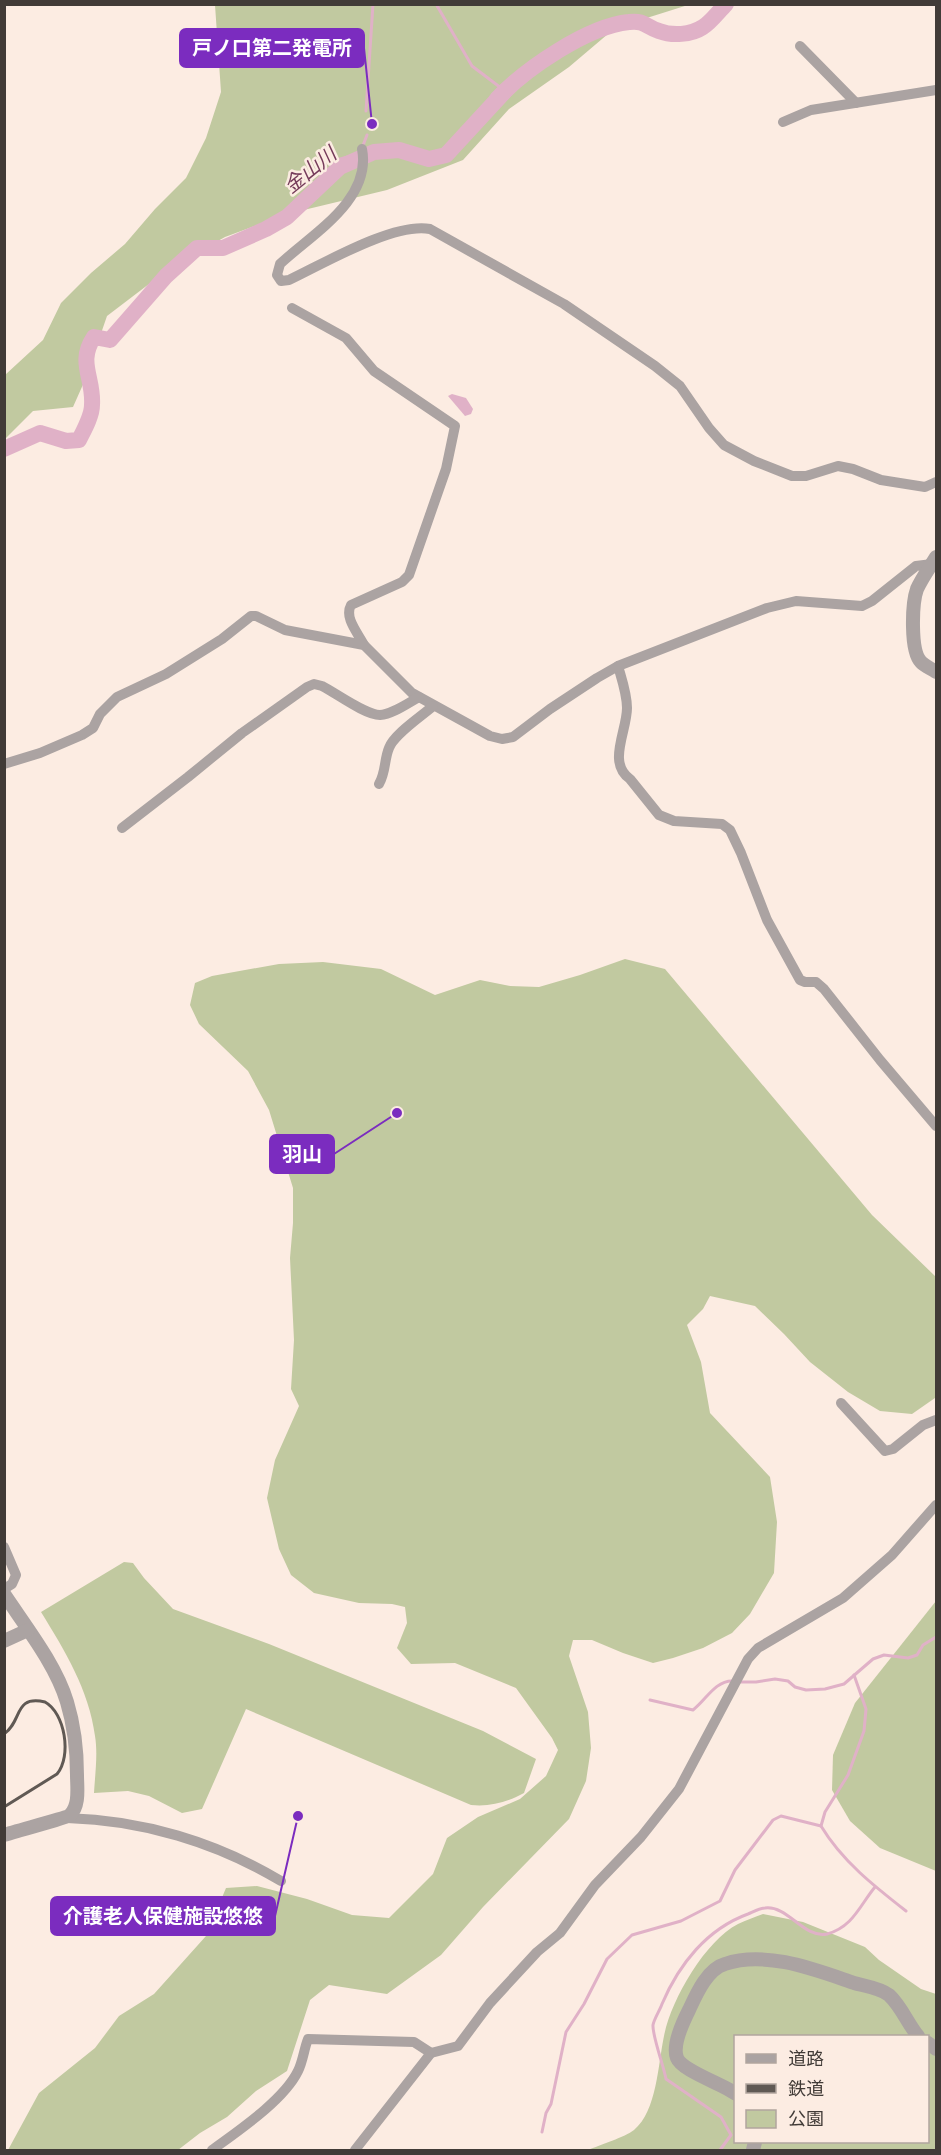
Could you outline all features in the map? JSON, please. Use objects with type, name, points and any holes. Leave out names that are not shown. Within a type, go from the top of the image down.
[{"type":"street","points":[[800,46],[856,103]]},
{"type":"street","points":[[783,122],[811,110],[936,90]]},
{"type":"street","points":[[362,149],[363,172],[354,194],[314,237],[280,264],[277,274],[281,281],[289,280],[395,232],[422,227],[430,229],[564,304],[655,366],[680,386],[724,446],[792,476],[806,476],[838,466],[881,480],[925,487],[936,482]]},
{"type":"street","points":[[292,308],[346,339],[374,371],[455,426],[446,469],[409,575],[393,586],[351,604],[348,616],[364,645],[412,693],[490,736],[502,739],[513,737],[550,709],[618,666],[768,608],[796,601],[862,606],[872,602],[916,566],[934,561]]},
{"type":"street","points":[[934,561],[918,588],[914,602],[914,626],[917,656],[921,662],[936,672]]},
{"type":"street","points":[[4,764],[40,753],[82,735],[93,728],[100,714],[117,697],[166,674],[222,639],[251,616],[306,636],[364,645]]},
{"type":"street","points":[[618,666],[627,709],[619,765],[624,775],[630,779],[658,815],[674,821],[722,824],[730,830],[767,920],[800,980],[816,982],[824,989],[936,1126]]},
{"type":"street","points":[[122,828],[242,733],[307,687],[314,684],[322,686],[377,715],[419,697]]},
{"type":"street","points":[[379,784],[385,771],[389,747],[396,738],[433,706]]},
{"type":"street","points":[[841,1403],[885,1451],[893,1449],[923,1425],[936,1420]]},
{"type":"street","points":[[355,2151],[431,2053],[458,2046],[490,2003],[537,1952],[560,1933],[595,1885],[641,1837],[679,1789],[741,1671],[758,1648],[843,1598],[892,1555],[936,1505]]},
{"type":"street","points":[[4,1547],[16,1575],[12,1584],[4,1589]]},
{"type":"street","points":[[4,1594],[53,1671],[67,1700],[77,1756],[77,1799],[72,1814],[67,1818]]},
{"type":"street","points":[[4,1641],[28,1630]]},
{"type":"street","points":[[4,1835],[67,1818],[95,1819],[152,1828],[254,1864],[281,1881]]},
{"type":"street","points":[[734,2093],[726,2087],[682,2066],[677,2058],[677,2048],[689,2010],[711,1973],[723,1964],[758,1960],[789,1962],[818,1969],[882,1991],[894,2002],[917,2035]]},
{"type":"street","points":[[212,2151],[251,2121],[277,2097],[298,2071],[308,2039],[414,2042],[431,2053]]},
{"type":"green space","points":[[215,5],[688,5],[615,28],[569,67],[509,109],[463,160],[387,190],[287,214],[225,237],[170,268],[107,316],[73,407],[33,411],[5,439],[5,375],[43,340],[61,303],[125,244],[186,178],[206,138],[221,92]]},
{"type":"green space","points":[[625,959],[665,969],[872,1215],[936,1277],[935,1398],[912,1414],[880,1411],[848,1392],[810,1362],[755,1306],[710,1296],[703,1309],[687,1325],[701,1362],[710,1413],[770,1477],[777,1522],[774,1573],[750,1614],[732,1633],[703,1648],[653,1663],[592,1640],[573,1640],[569,1656],[588,1712],[591,1748],[586,1781],[569,1819],[483,1907],[441,1955],[387,1994],[329,1985],[310,2000],[287,2071],[256,2091],[227,2117],[200,2133],[178,2150],[8,2150],[39,2093],[95,2048],[119,2016],[154,1994],[206,1936],[226,1888],[257,1886],[307,1899],[352,1915],[389,1918],[433,1874],[447,1838],[478,1817],[520,1799],[546,1776],[558,1750],[516,1688],[455,1663],[411,1664],[397,1648],[407,1623],[405,1607],[392,1604],[359,1603],[314,1593],[291,1575],[279,1549],[267,1498],[275,1460],[299,1406],[291,1389],[294,1340],[290,1258],[293,1188],[269,1110],[248,1071],[199,1024],[190,1005],[195,983],[212,976],[279,964],[323,962],[381,969],[435,995],[480,980],[510,986],[539,987]]},
{"type":"green space","points":[[124,1562],[133,1563],[173,1609],[269,1644],[483,1731],[536,1759],[524,1793],[499,1803],[471,1805],[246,1709],[202,1809],[182,1813],[149,1796],[128,1791],[94,1793],[96,1743],[92,1719],[75,1671],[41,1612]]},
{"type":"green space","points":[[936,1601],[936,1871],[880,1848],[850,1821],[832,1790],[833,1755],[855,1703]]},
{"type":"green space","points":[[763,1914],[803,1922],[865,1947],[879,1960],[921,1989],[936,1994],[936,2150],[588,2150],[630,2133],[642,2122],[652,2099],[668,2022],[682,1989],[702,1957],[726,1932],[738,1924]]},
{"type":"shaded area","points":[[357,153],[360,163],[336,178],[330,166],[338,158]]},
{"type":"shaded area","points":[[452,394],[466,398],[473,409],[471,414],[465,416],[448,396]]},
{"type":"waterway","points":[[366,111],[373,4]]},
{"type":"waterway","points":[[436,4],[472,66],[505,91]]},
{"type":"waterway","name":"金山川","points":[[497,99],[540,63],[577,40],[595,32],[613,25],[634,22],[642,23],[664,33],[687,33],[706,25],[726,4]]},
{"type":"waterway","name":"金山川","points":[[4,449],[40,433],[66,441],[79,440],[92,409],[86,362],[89,346],[94,337],[110,340],[166,276],[197,248],[223,248],[266,229],[287,217],[340,167],[374,152],[399,150],[429,159],[446,155],[505,91]]},
{"type":"waterway","points":[[362,148],[367,135]]},
{"type":"waterway","points":[[739,1682],[775,1679],[788,1681],[795,1687],[806,1690],[825,1689],[844,1684],[873,1659],[884,1655],[908,1658],[917,1655],[923,1645],[936,1637]]},
{"type":"waterway","points":[[854,1675],[866,1709],[864,1731],[848,1775],[825,1812],[821,1826],[849,1862],[906,1911]]},
{"type":"waterway","points":[[650,1700],[693,1710],[721,1684],[732,1681]]},
{"type":"waterway","points":[[542,2132],[546,2113],[551,2104],[566,2032],[584,2004],[607,1959],[632,1935],[681,1921],[720,1901],[735,1870],[773,1820],[781,1816],[821,1826]]},
{"type":"waterway","points":[[720,2150],[731,2135],[721,2117],[666,2079],[654,2036],[653,2025],[677,1975],[707,1939],[733,1921],[761,1909],[773,1908],[811,1932],[827,1934],[836,1931],[850,1921],[875,1887]]},
{"type":"railway","points":[[4,1734],[28,1702],[45,1702],[52,1708],[62,1725],[65,1746],[62,1766],[57,1774],[4,1807]]},
{"type":"place","name":"戸ノ口第二発電所","points":[[372,124]]},
{"type":"place","name":"羽山","points":[[397,1113]]},
{"type":"place","name":"介護老人保健施設悠悠","points":[[298,1816]]}]
